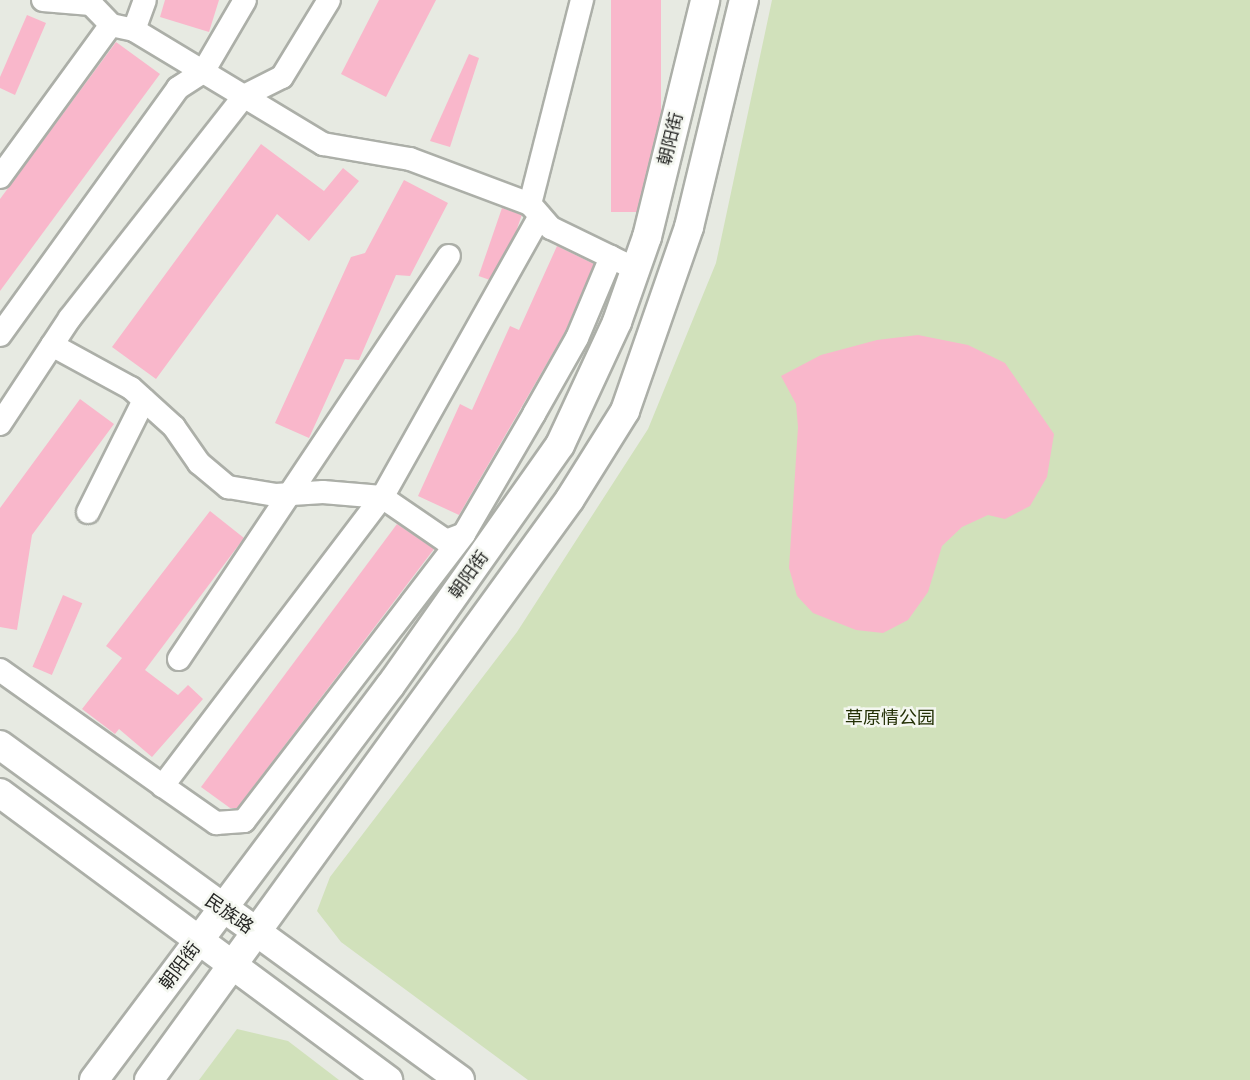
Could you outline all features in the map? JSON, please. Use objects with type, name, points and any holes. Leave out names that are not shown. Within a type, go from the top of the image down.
[{"type":"street","points":[[0,670],[216,823],[244,821],[464,534],[623,263],[550,228],[535,210],[410,159],[322,144],[134,30],[111,25],[91,4],[43,0]]},
{"type":"street","points":[[134,30],[145,0]]},
{"type":"street","points":[[0,335],[178,88],[203,72],[245,0]]},
{"type":"street","points":[[0,424],[52,345],[244,96],[282,77],[329,0]]},
{"type":"street","points":[[163,786],[382,497],[535,210],[582,0]]},
{"type":"street","name":"朝阳街","points":[[94,1080],[199,942],[219,909],[390,686],[560,445],[617,322],[623,263],[705,0]]},
{"type":"street","name":"朝阳街","points":[[149,1080],[235,965],[255,932],[570,499],[625,411],[689,227],[744,0]]},
{"type":"street","points":[[0,177],[111,25]]},
{"type":"street","points":[[179,659],[449,256]]},
{"type":"street","points":[[52,345],[144,400],[174,427],[199,464],[228,487],[289,494],[322,492],[382,497],[446,541],[464,534]]},
{"type":"street","points":[[88,512],[144,400]]},
{"type":"street","name":"民族路","points":[[0,745],[219,909],[255,932],[460,1080]]},
{"type":"street","points":[[0,793],[388,1080]]},
{"type":"green space","name":"草原情公园","points":[[772,0],[1250,0],[1250,1080],[528,1080],[341,942],[317,911],[330,877],[517,632],[648,429],[716,263]]},
{"type":"green space","points":[[237,1029],[288,1041],[339,1080],[199,1080]]},
{"type":"building","points":[[165,0],[219,0],[209,32],[160,17]]},
{"type":"building","points":[[379,0],[436,0],[386,97],[341,74]]},
{"type":"building","points":[[611,0],[661,0],[661,212],[611,212]]},
{"type":"building","points":[[27,15],[46,23],[15,95],[0,88],[0,77]]},
{"type":"building","points":[[116,42],[160,74],[0,291],[0,199]]},
{"type":"building","points":[[469,54],[479,58],[450,147],[430,141]]},
{"type":"building","points":[[261,144],[324,191],[343,168],[359,181],[309,241],[277,214],[156,379],[112,347]]},
{"type":"building","points":[[404,180],[448,203],[410,276],[396,275],[359,360],[345,359],[309,438],[275,423],[351,257],[365,253]]},
{"type":"building","points":[[502,208],[522,215],[498,283],[479,276]]},
{"type":"building","points":[[557,246],[594,264],[565,332],[459,515],[418,496],[460,404],[472,410],[510,326],[519,330]]},
{"type":"building","points":[[918,335],[968,345],[1005,363],[1054,434],[1047,477],[1030,506],[1005,519],[988,515],[962,527],[942,546],[928,592],[908,620],[883,633],[856,630],[813,613],[797,596],[789,568],[798,427],[796,404],[781,376],[821,355],[877,340]]},
{"type":"building","points":[[80,399],[114,424],[32,535],[17,630],[0,627],[0,508]]},
{"type":"building","points":[[210,511],[244,538],[145,670],[178,695],[188,685],[203,699],[152,757],[119,729],[115,734],[82,709],[122,658],[106,646]]},
{"type":"building","points":[[397,524],[434,549],[237,808],[230,808],[201,787]]},
{"type":"building","points":[[63,595],[82,603],[52,675],[33,667]]}]
